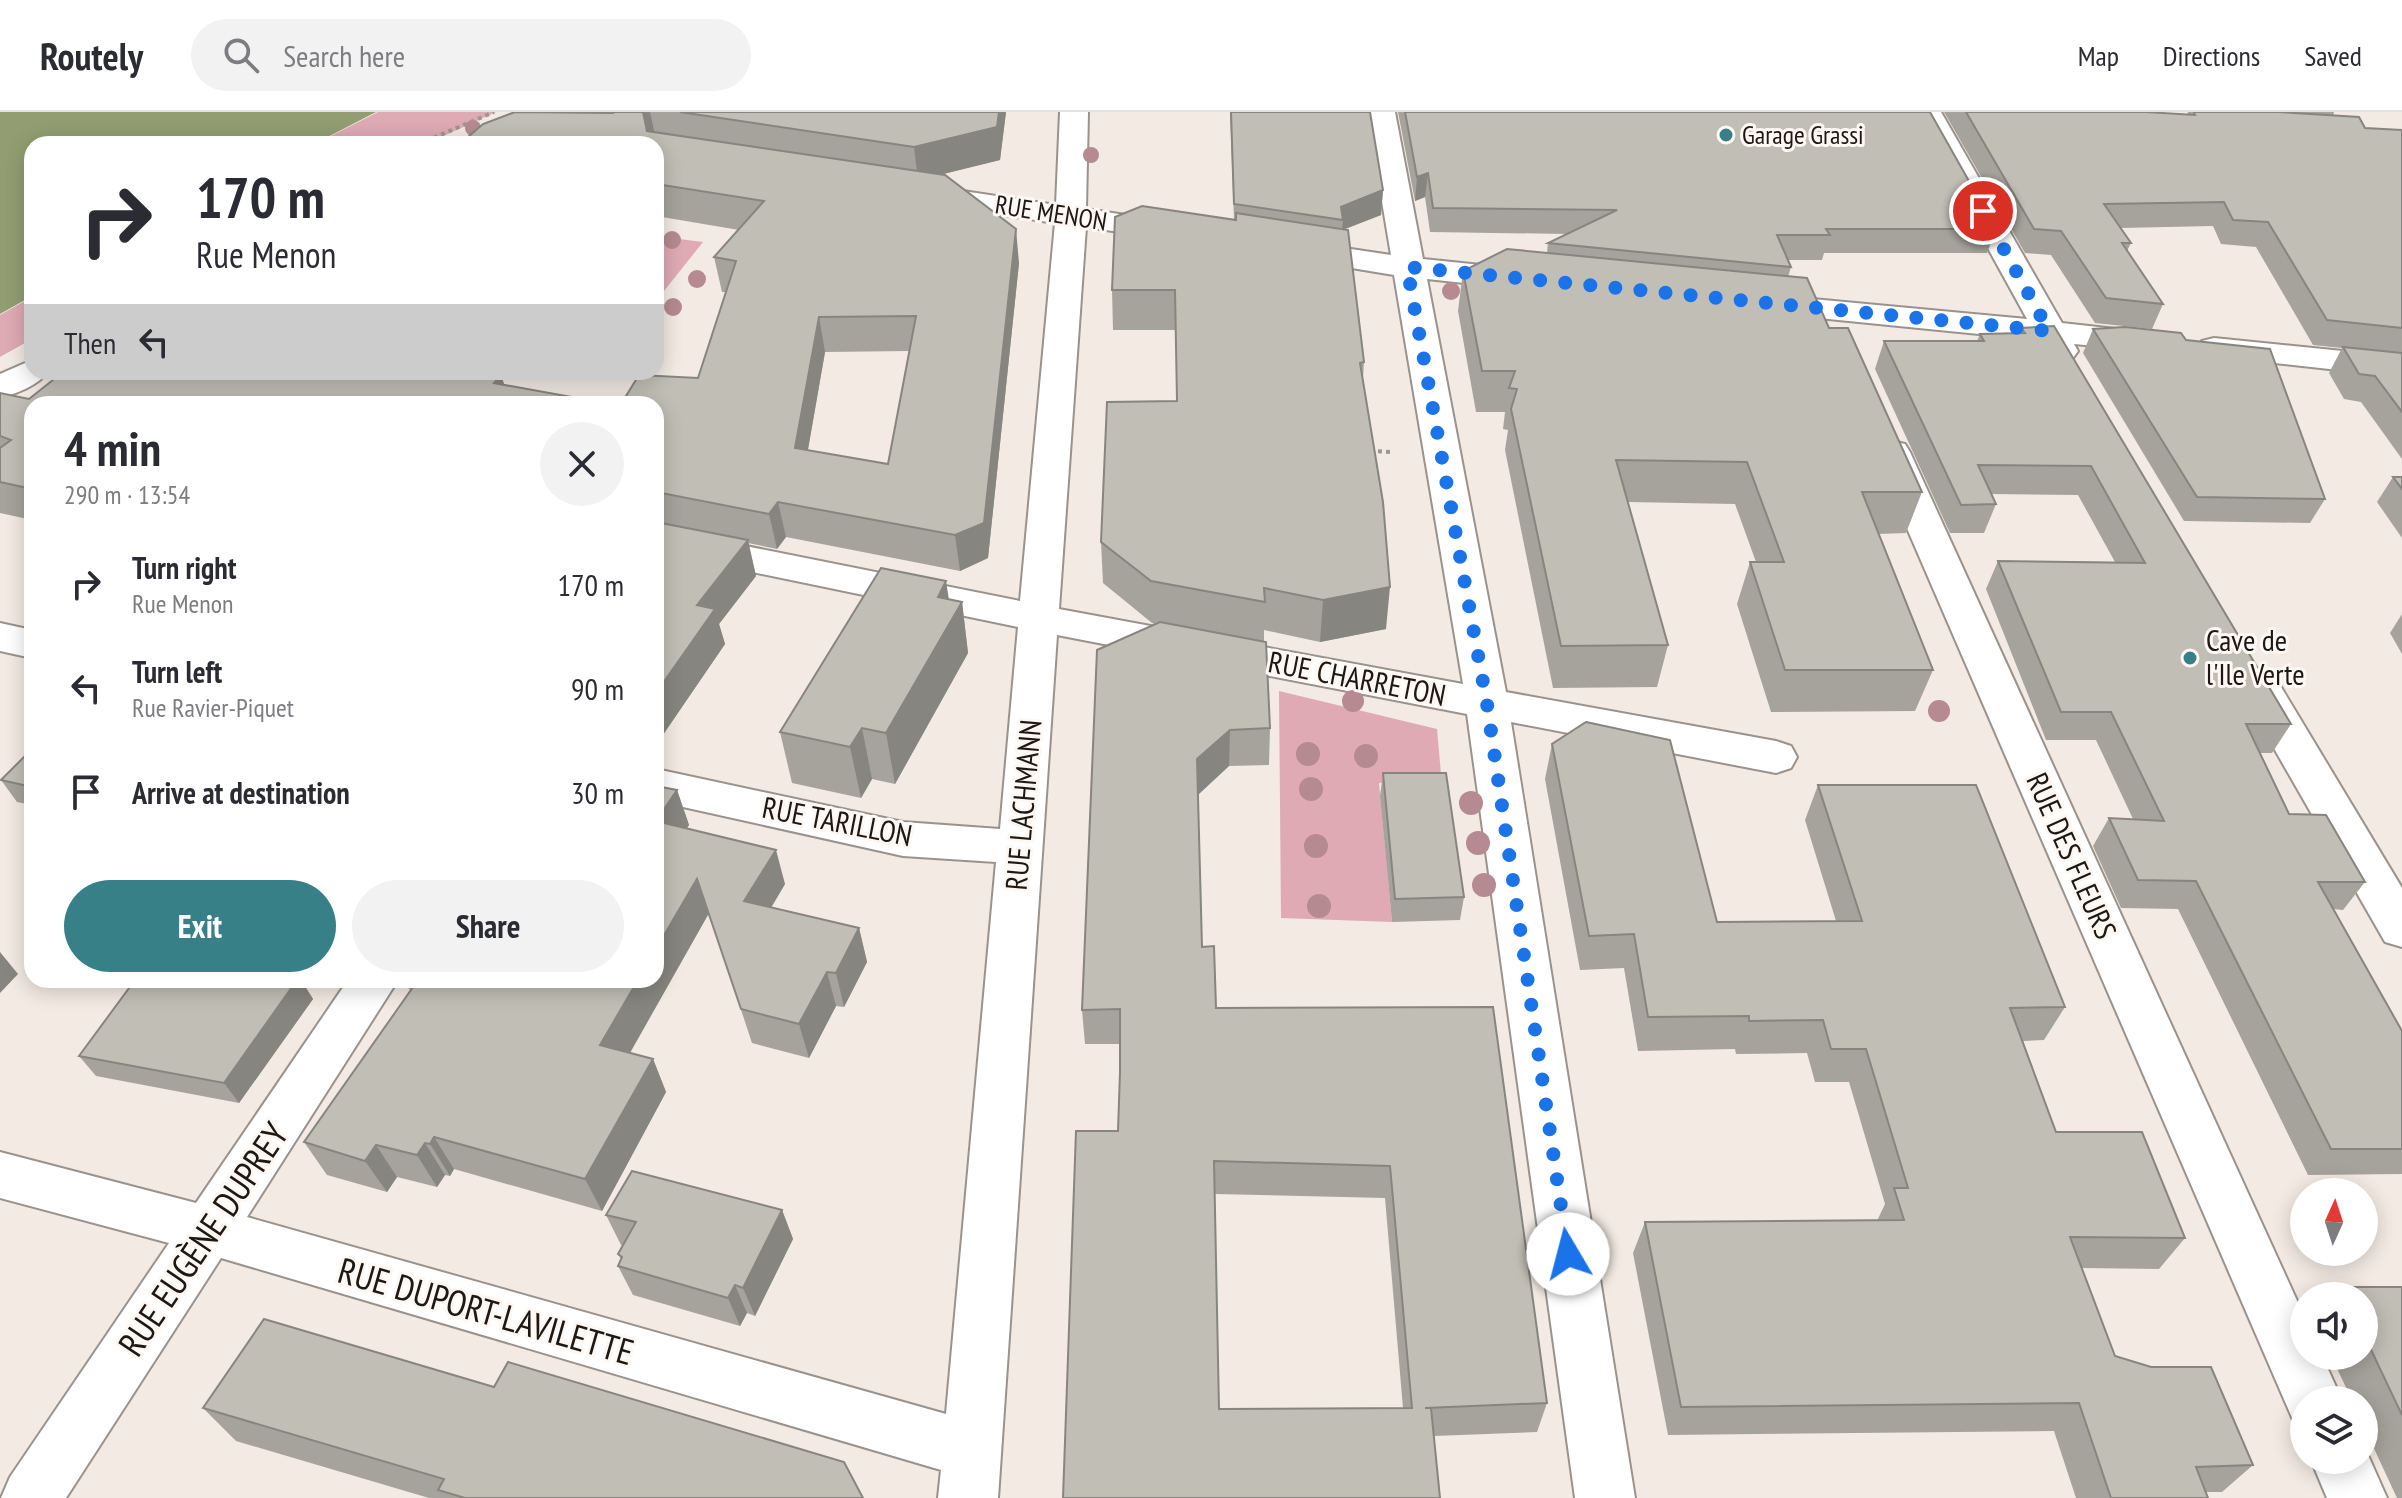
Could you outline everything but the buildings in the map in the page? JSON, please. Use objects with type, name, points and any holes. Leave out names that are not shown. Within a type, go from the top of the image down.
[{"type":"street","name":"RUE LACHMANN","points":[[970,1474],[1071,216],[1074,112]]},
{"type":"street","points":[[1381,112],[1487,704],[1605,1498]]},
{"type":"street","points":[[1927,112],[2081,385]]},
{"type":"street","name":"RUE MENON","points":[[887,188],[1203,236]]},
{"type":"street","points":[[1265,246],[1407,267],[1550,282]]},
{"type":"street","points":[[1736,301],[2402,367]]},
{"type":"street","points":[[1829,311],[1848,355]]},
{"type":"street","points":[[7,401],[24,380]]},
{"type":"street","name":"RUE DES FLEURS","points":[[1874,413],[2307,1386]]},
{"type":"street","name":"RUE CHARRETON","points":[[664,542],[1039,618],[1776,757]]},
{"type":"street","points":[[0,637],[24,642]]},
{"type":"street","points":[[2240,654],[2388,884],[2402,929]]},
{"type":"street","name":"RUE TARILLON","points":[[664,787],[903,839],[1021,847]]},
{"type":"street","name":"RUE EUGÈNE DUPREY","points":[[31,1498],[369,988]]},
{"type":"street","name":"RUE DUPORT-LAVILETTE","points":[[0,1175],[209,1230],[917,1436],[970,1474]]},
{"type":"street","points":[[2346,1474],[2357,1498]]},
{"type":"path","points":[[438,136],[494,112]]},
{"type":"shaded area","points":[[0,112],[376,112],[330,136],[24,136],[24,300],[0,314]]},
{"type":"shaded area","points":[[378,112],[496,112],[444,136],[331,136]]},
{"type":"shaded area","points":[[664,237],[703,242],[664,291]]},
{"type":"shaded area","points":[[24,302],[24,344],[0,357],[0,315]]},
{"type":"shaded area","points":[[1279,691],[1437,729],[1443,797],[1398,782],[1379,783],[1392,922],[1281,918]]},
{"type":"place","name":"Garage Grassi","points":[[1726,135]]},
{"type":"place","name":"Cave de l'Ile Verte","points":[[2190,658]]},
{"type":"route","points":[[1568,1254],[1487,704],[1407,267],[2049,331],[1983,211]]}]
